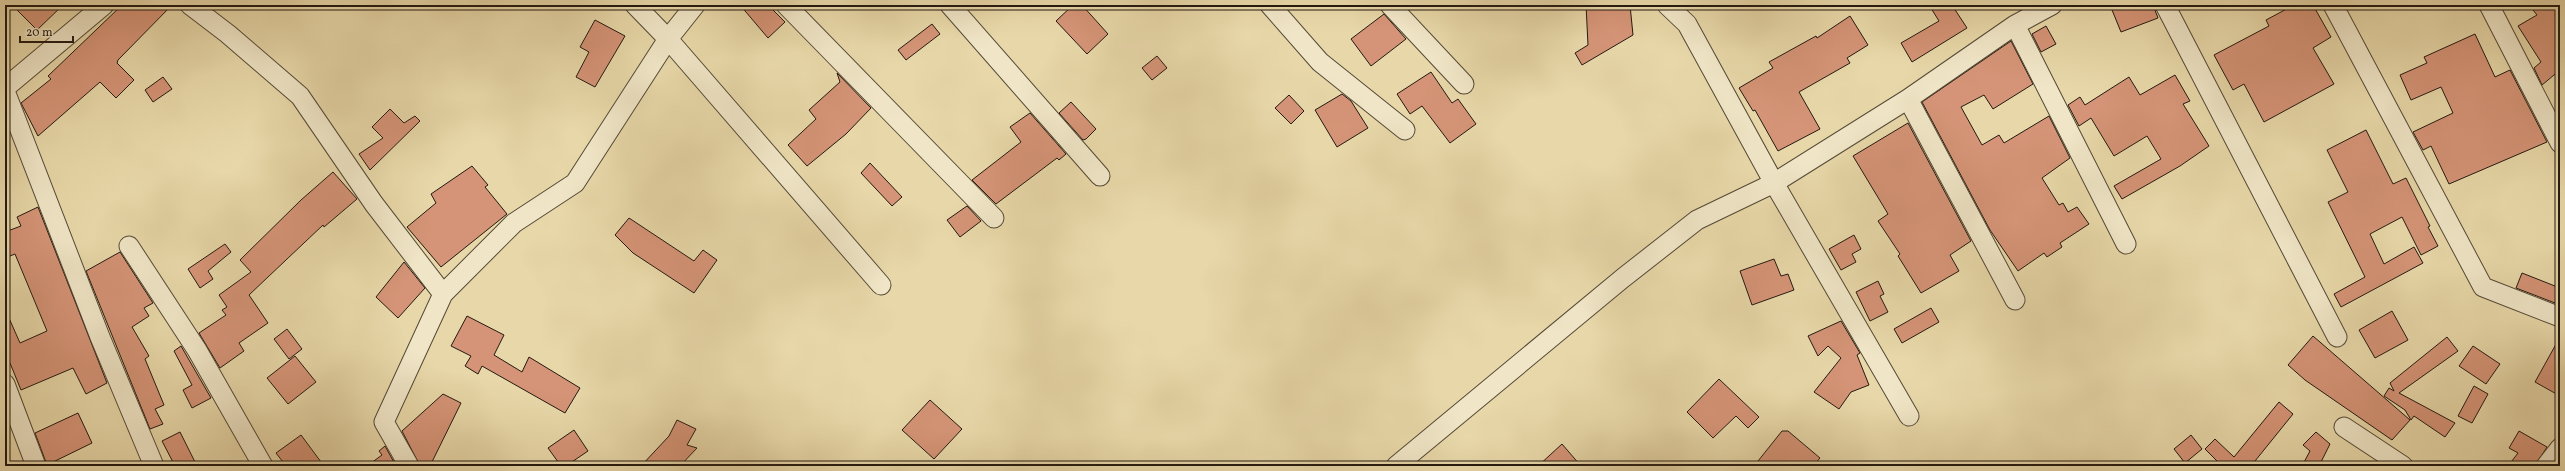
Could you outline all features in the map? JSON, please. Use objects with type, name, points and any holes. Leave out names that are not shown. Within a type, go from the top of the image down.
[{"type":"street","points":[[104,5],[5,89],[100,337],[154,466]]},
{"type":"street","points":[[190,5],[228,34],[300,96],[374,204],[443,294]]},
{"type":"street","points":[[635,5],[668,39],[881,285]]},
{"type":"street","points":[[409,466],[384,422],[443,294],[514,224],[575,183],[668,39],[695,5]]},
{"type":"street","points":[[786,5],[994,218]]},
{"type":"street","points":[[950,5],[1100,176]]},
{"type":"street","points":[[1270,5],[1320,62],[1405,130]]},
{"type":"street","points":[[1390,5],[1464,84]]},
{"type":"street","points":[[1667,5],[1686,24],[1774,183],[1909,416]]},
{"type":"street","points":[[1396,466],[1623,278],[1697,220],[1774,183],[1908,99],[2015,25],[2052,5]]},
{"type":"street","points":[[2165,5],[2337,337]]},
{"type":"street","points":[[2333,5],[2483,287],[2560,317]]},
{"type":"street","points":[[2489,5],[2560,143]]},
{"type":"street","points":[[2015,25],[2126,244]]},
{"type":"street","points":[[1908,99],[2015,300]]},
{"type":"street","points":[[129,246],[197,350],[262,466]]},
{"type":"street","points":[[5,384],[36,466]]},
{"type":"street","points":[[2344,427],[2403,466]]},
{"type":"street","points":[[2546,466],[2560,448]]},
{"type":"building","points":[[12,5],[63,5],[37,30]]},
{"type":"building","points":[[122,5],[172,5],[118,60],[117,63],[134,80],[116,98],[100,82],[38,136],[21,103],[51,79],[48,76]]},
{"type":"building","points":[[740,5],[768,5],[785,22],[768,38]]},
{"type":"building","points":[[1073,5],[1082,5],[1108,34],[1087,54],[1056,21]]},
{"type":"building","points":[[1586,5],[1630,5],[1633,35],[1582,65],[1575,53],[1588,45]]},
{"type":"building","points":[[1929,5],[1952,5],[1967,28],[1912,62],[1901,43],[1939,21]]},
{"type":"building","points":[[2110,5],[2153,5],[2158,18],[2121,32]]},
{"type":"building","points":[[2294,5],[2313,5],[2331,37],[2313,48],[2334,84],[2264,122],[2244,84],[2233,90],[2214,55],[2269,26],[2266,20]]},
{"type":"building","points":[[2529,5],[2560,5],[2560,70],[2542,85],[2534,68],[2541,62],[2518,26],[2537,15]]},
{"type":"building","points":[[1384,14],[1406,39],[1371,66],[1351,39]]},
{"type":"building","points":[[1850,16],[1868,45],[1847,58],[1850,63],[1799,92],[1820,129],[1778,151],[1755,110],[1753,111],[1739,88],[1773,68],[1769,62],[1816,36],[1817,38]]},
{"type":"building","points":[[595,20],[625,36],[595,87],[576,77],[589,52],[580,47]]},
{"type":"building","points":[[932,24],[940,34],[906,60],[898,50]]},
{"type":"building","points":[[2046,26],[2056,44],[2041,52],[2032,34]]},
{"type":"building","points":[[2475,34],[2495,77],[2510,70],[2547,142],[2449,184],[2431,146],[2423,150],[2413,132],[2453,113],[2441,87],[2411,100],[2400,75],[2427,63],[2424,57]]},
{"type":"building","points":[[2011,41],[2033,84],[1993,109],[1984,95],[1961,107],[1982,145],[1999,135],[2004,143],[2049,116],[2070,158],[2042,178],[2059,205],[2063,203],[2068,212],[2077,207],[2089,224],[2060,243],[2062,247],[2047,257],[2044,253],[2018,271],[1990,230],[1922,102]]},
{"type":"building","points":[[1157,56],[1167,68],[1152,80],[1142,68]]},
{"type":"building","points":[[1431,72],[1452,103],[1458,99],[1476,124],[1450,143],[1422,106],[1410,114],[1397,94]]},
{"type":"building","points":[[837,73],[871,108],[846,134],[807,166],[788,145],[816,119],[809,110],[840,82]]},
{"type":"building","points":[[2175,75],[2190,101],[2183,104],[2209,146],[2180,166],[2122,199],[2114,186],[2161,159],[2147,136],[2114,156],[2091,118],[2079,126],[2068,105],[2080,97],[2085,105],[2129,77],[2140,95]]},
{"type":"building","points":[[163,77],[172,89],[153,102],[145,90]]},
{"type":"building","points":[[1342,94],[1351,101],[1368,128],[1337,147],[1315,110]]},
{"type":"building","points":[[1289,95],[1304,111],[1291,124],[1275,108]]},
{"type":"building","points":[[1071,102],[1096,129],[1086,139],[1083,140],[1059,113]]},
{"type":"building","points":[[390,109],[404,123],[415,116],[420,121],[370,170],[359,154],[383,138],[372,127]]},
{"type":"building","points":[[1030,113],[1066,154],[1059,160],[1057,158],[996,204],[972,180],[1021,142],[1010,127]]},
{"type":"building","points":[[1908,123],[1971,241],[1950,255],[1959,271],[1921,293],[1898,256],[1900,254],[1878,221],[1888,214],[1853,156]]},
{"type":"building","points":[[2366,130],[2393,184],[2406,178],[2430,226],[2428,227],[2438,246],[2421,255],[2402,217],[2370,234],[2384,264],[2414,247],[2423,263],[2341,307],[2334,294],[2365,277],[2328,202],[2348,192],[2327,150]]},
{"type":"building","points":[[870,163],[902,197],[892,206],[861,173]]},
{"type":"building","points":[[472,166],[488,185],[485,187],[507,214],[441,267],[407,227],[436,203],[431,194]]},
{"type":"building","points":[[333,172],[357,199],[324,227],[323,225],[249,295],[268,323],[239,343],[244,351],[220,368],[199,333],[226,315],[222,310],[227,307],[219,295],[251,272],[240,260],[301,200]]},
{"type":"building","points":[[967,206],[981,221],[960,237],[947,220]]},
{"type":"building","points":[[38,207],[107,383],[86,394],[73,368],[21,390],[10,363],[5,366],[5,309],[20,343],[47,331],[15,254],[5,258],[5,232],[21,226],[17,217]]},
{"type":"building","points":[[629,218],[694,261],[703,250],[717,260],[694,293],[633,253],[615,235]]},
{"type":"building","points":[[1854,235],[1861,249],[1852,254],[1856,262],[1841,270],[1829,249]]},
{"type":"building","points":[[225,244],[231,252],[208,271],[213,279],[200,288],[188,269]]},
{"type":"building","points":[[120,252],[153,303],[144,308],[149,316],[132,327],[149,356],[145,359],[164,405],[155,409],[163,424],[150,429],[86,271]]},
{"type":"building","points":[[1774,259],[1781,276],[1788,274],[1794,290],[1752,305],[1740,271]]},
{"type":"building","points":[[404,262],[425,288],[398,318],[376,297]]},
{"type":"building","points":[[2522,273],[2560,288],[2560,295],[2555,303],[2516,288]]},
{"type":"building","points":[[1878,281],[1884,294],[1880,296],[1888,312],[1870,321],[1856,292]]},
{"type":"building","points":[[1931,308],[1939,322],[1902,343],[1894,329]]},
{"type":"building","points":[[2392,311],[2408,340],[2375,358],[2359,330]]},
{"type":"building","points":[[467,316],[504,335],[494,355],[522,372],[529,357],[580,388],[565,413],[482,366],[478,374],[465,366],[471,356],[451,346]]},
{"type":"building","points":[[1841,321],[1860,353],[1857,355],[1869,385],[1851,392],[1839,409],[1814,392],[1841,358],[1828,346],[1818,356],[1808,336]]},
{"type":"building","points":[[287,329],[302,349],[289,359],[274,339]]},
{"type":"building","points":[[2313,336],[2410,420],[2392,440],[2305,380],[2288,365]]},
{"type":"building","points":[[2447,337],[2458,351],[2399,393],[2455,423],[2445,437],[2414,416],[2411,420],[2405,410],[2384,396],[2389,388],[2394,391],[2390,383]]},
{"type":"building","points":[[2560,337],[2560,396],[2535,382]]},
{"type":"building","points":[[181,346],[211,398],[192,408],[183,390],[192,385],[174,351]]},
{"type":"building","points":[[2473,346],[2500,364],[2486,384],[2459,366]]},
{"type":"building","points":[[295,356],[316,382],[288,404],[267,378]]},
{"type":"building","points":[[1719,379],[1759,417],[1748,428],[1736,416],[1713,438],[1687,412]]},
{"type":"building","points":[[2474,386],[2488,394],[2472,423],[2458,416]]},
{"type":"building","points":[[443,394],[461,403],[430,466],[420,466],[402,431]]},
{"type":"building","points":[[930,400],[962,429],[934,459],[902,430]]},
{"type":"building","points":[[2279,402],[2293,414],[2251,466],[2222,466],[2205,449],[2215,439],[2234,457]]},
{"type":"building","points":[[78,413],[92,443],[47,465],[35,433]]},
{"type":"building","points":[[677,420],[696,429],[687,445],[697,448],[680,466],[641,466],[669,436]]},
{"type":"building","points":[[574,430],[588,451],[566,466],[561,466],[548,448]]},
{"type":"building","points":[[1782,431],[1788,431],[1820,458],[1813,466],[1754,466]]},
{"type":"building","points":[[2519,431],[2547,447],[2535,466],[2508,466],[2518,453],[2509,448]]},
{"type":"building","points":[[180,432],[197,466],[175,466],[162,441]]},
{"type":"building","points":[[2316,432],[2330,444],[2319,466],[2302,466],[2310,451],[2303,445]]},
{"type":"building","points":[[301,435],[324,466],[286,466],[276,453]]},
{"type":"building","points":[[2191,435],[2202,449],[2185,463],[2174,449]]},
{"type":"building","points":[[1562,444],[1581,466],[1538,466]]},
{"type":"building","points":[[385,446],[396,466],[367,466],[382,455],[379,451]]}]
